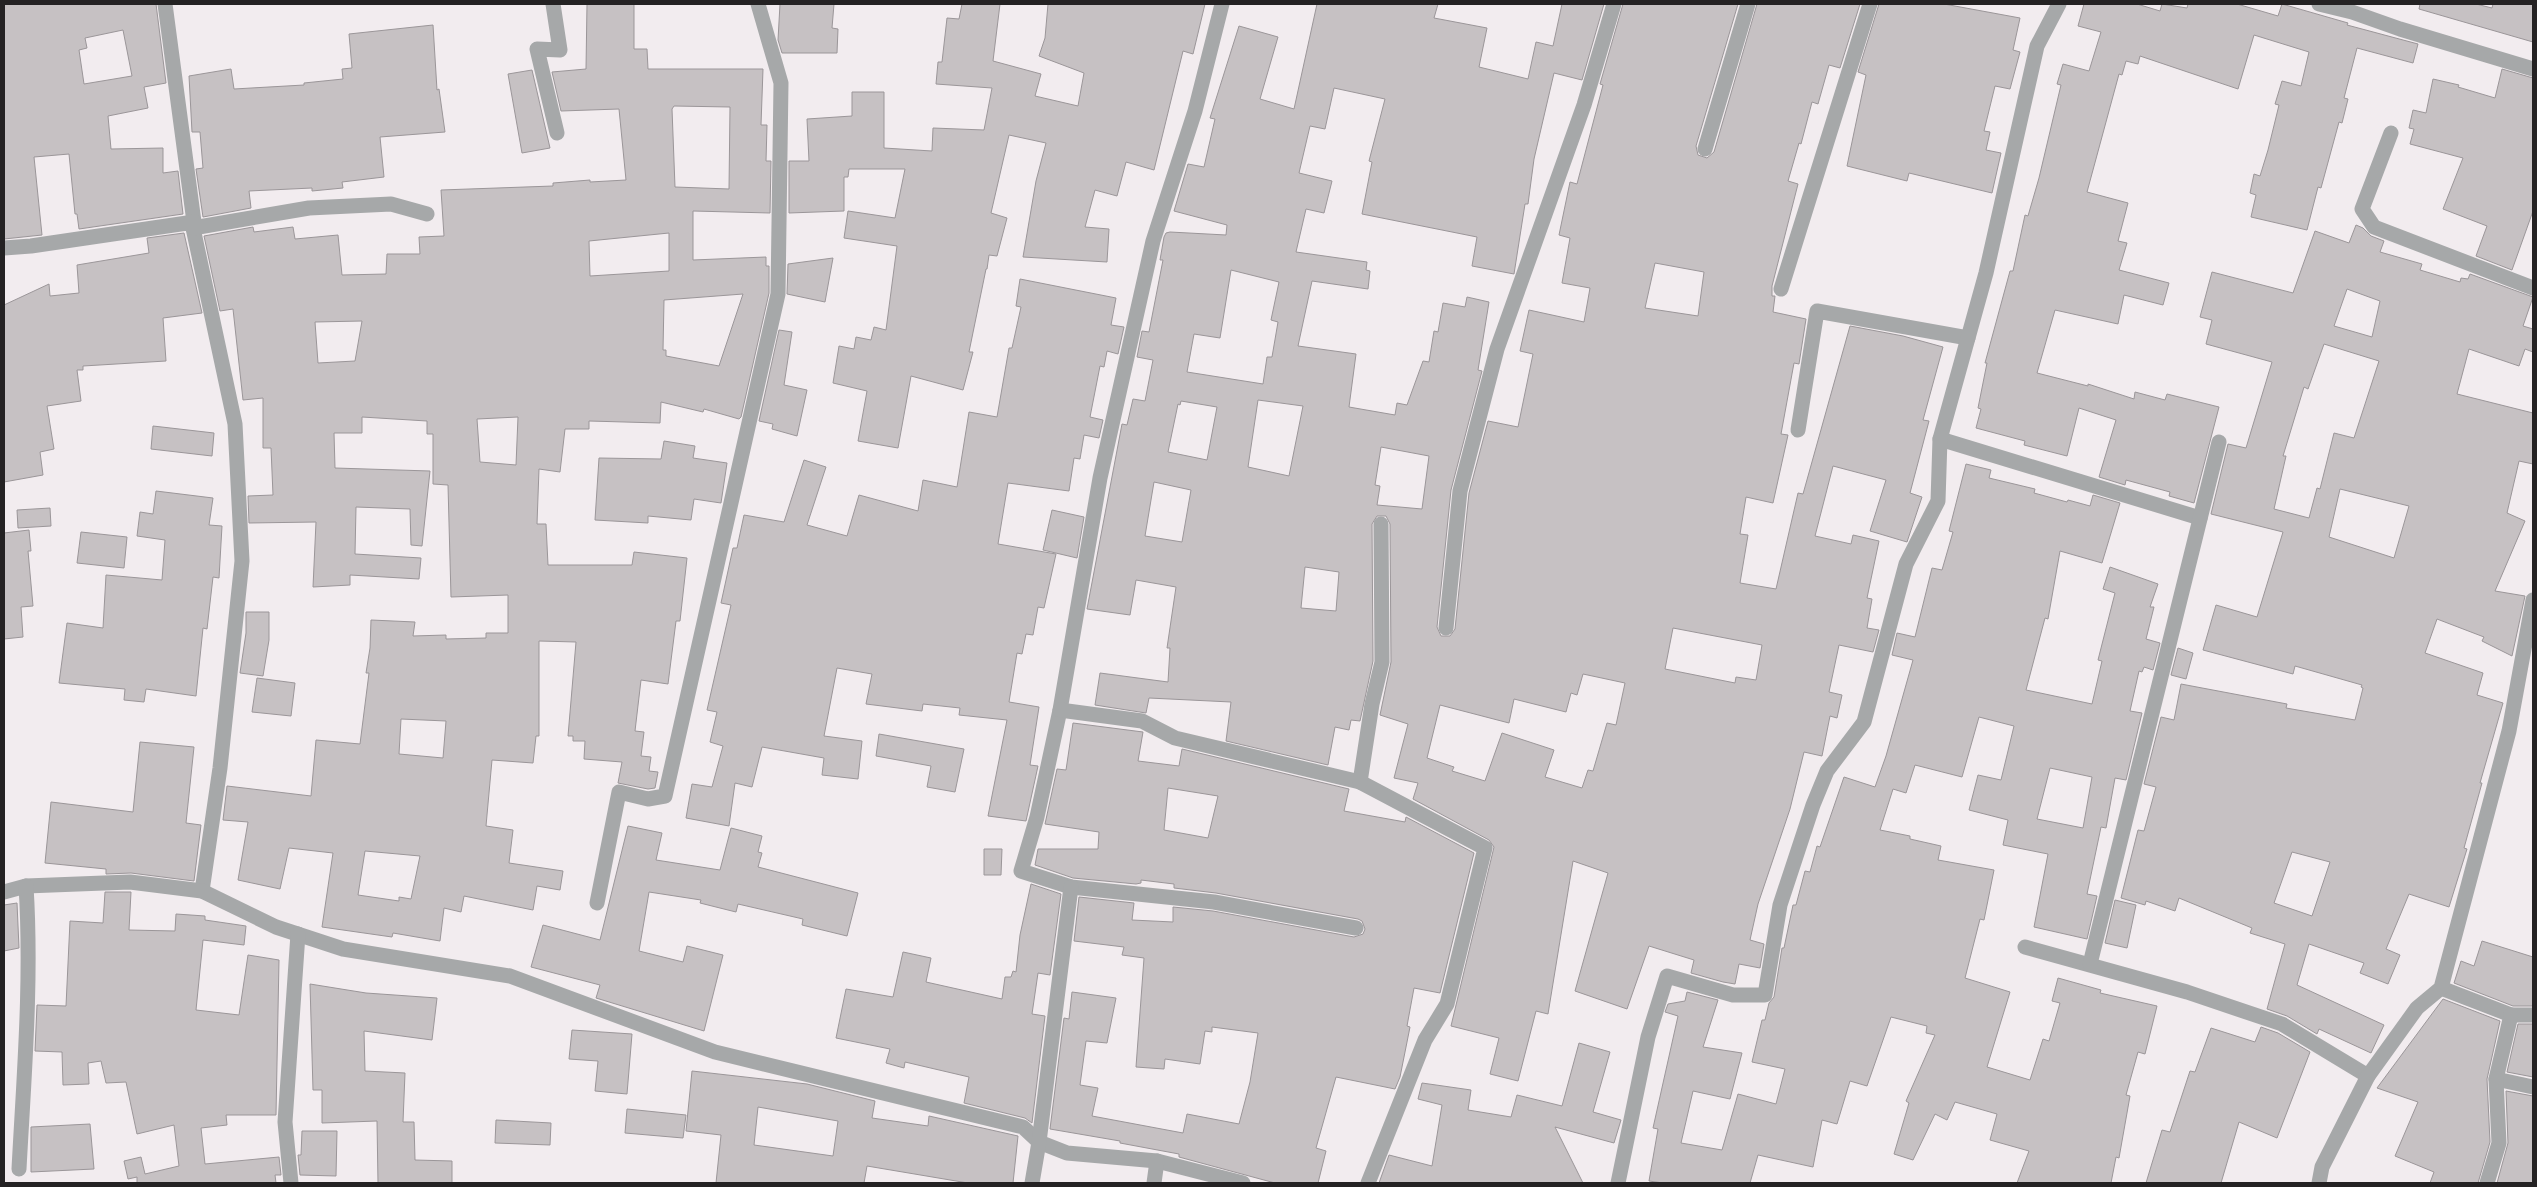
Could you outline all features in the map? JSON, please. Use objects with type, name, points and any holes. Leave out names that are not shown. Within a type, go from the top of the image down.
[{"type":"street","points":[[165,4],[194,225],[235,424],[242,561],[220,768],[202,891]]},
{"type":"street","points":[[553,4],[560,50],[537,50],[557,133]]},
{"type":"street","points":[[597,903],[619,792],[648,799],[665,796],[778,294],[781,83],[758,4]]},
{"type":"street","points":[[1222,4],[1195,111],[1153,241],[1100,478],[1060,710],[1037,817],[1021,871],[1071,887],[1214,902],[1356,928]]},
{"type":"street","points":[[1446,628],[1460,491],[1497,349],[1584,105],[1614,4]]},
{"type":"street","points":[[1705,149],[1748,4]]},
{"type":"street","points":[[1781,290],[1870,4]]},
{"type":"street","points":[[1618,1183],[1648,1037],[1667,976],[1733,995],[1765,995],[1780,905],[1813,805],[1828,771],[1864,722],[1906,564],[1938,502],[1940,439],[1986,273],[2037,46],[2056,4]]},
{"type":"street","points":[[2320,4],[2353,8],[2400,29],[2533,69]]},
{"type":"street","points":[[2391,133],[2362,209],[2374,227],[2533,288]]},
{"type":"street","points":[[4,248],[194,225],[310,208],[391,204],[427,214]]},
{"type":"street","points":[[1798,430],[1817,311],[1968,338]]},
{"type":"street","points":[[1940,439],[2200,518]]},
{"type":"street","points":[[2090,964],[2219,442]]},
{"type":"street","points":[[1360,782],[1372,704],[1382,662],[1381,524]]},
{"type":"street","points":[[2319,1183],[2322,1167],[2368,1076],[2417,1008],[2441,988],[2509,731],[2533,600]]},
{"type":"street","points":[[1060,710],[1142,721],[1175,738],[1360,782],[1484,848],[1447,1004],[1425,1040],[1368,1183]]},
{"type":"street","points":[[4,892],[26,886],[130,882],[202,891],[276,927],[343,949],[510,976],[715,1052],[1023,1127],[1040,1142],[1067,1153],[1157,1161],[1243,1183]]},
{"type":"street","points":[[19,1169],[29,972],[26,886]]},
{"type":"street","points":[[1032,1183],[1040,1142],[1071,887]]},
{"type":"street","points":[[291,1183],[285,1122],[298,934]]},
{"type":"street","points":[[2025,947],[2187,992],[2282,1024],[2368,1076]]},
{"type":"street","points":[[2441,988],[2511,1016],[2533,1015]]},
{"type":"street","points":[[2487,1183],[2499,1143],[2496,1079],[2511,1016]]},
{"type":"street","points":[[2496,1079],[2533,1087]]},
{"type":"street","points":[[1154,1183],[1157,1161]]},
{"type":"building","points":[[4,4],[156,4],[166,83],[144,87],[148,108],[108,116],[111,149],[163,148],[163,173],[178,171],[183,214],[79,229],[77,214],[75,214],[69,154],[34,157],[42,235],[4,239]],"holes":[[[123,30],[132,76],[84,84],[79,50],[87,48],[85,38]]]},
{"type":"building","points":[[587,4],[634,4],[634,49],[647,49],[648,69],[763,69],[761,125],[767,125],[766,161],[771,161],[770,213],[693,211],[693,260],[766,257],[766,266],[769,266],[769,293],[741,417],[739,419],[704,409],[703,412],[661,402],[660,423],[589,421],[589,429],[565,429],[560,472],[539,469],[537,524],[546,524],[548,565],[632,565],[634,552],[687,558],[680,621],[676,621],[668,684],[641,680],[635,731],[644,732],[641,756],[651,757],[649,771],[658,772],[655,788],[648,789],[618,783],[622,762],[584,759],[585,741],[573,741],[573,736],[568,736],[576,642],[539,641],[539,736],[536,736],[533,763],[492,760],[486,826],[513,830],[509,863],[563,871],[560,890],[537,886],[533,910],[464,896],[461,912],[444,908],[440,941],[393,933],[392,937],[322,927],[333,853],[289,848],[280,889],[238,880],[248,822],[223,820],[227,786],[311,796],[316,740],[360,744],[369,673],[366,673],[370,648],[371,620],[415,622],[413,636],[446,635],[446,639],[486,638],[486,633],[508,633],[508,595],[451,597],[448,485],[433,484],[433,434],[427,434],[427,421],[362,417],[362,433],[334,433],[335,468],[430,471],[422,546],[411,545],[410,509],[356,507],[355,554],[421,558],[419,579],[350,575],[350,585],[313,587],[316,522],[249,523],[248,496],[273,495],[271,448],[263,448],[263,398],[243,400],[233,309],[220,311],[204,236],[253,227],[254,232],[293,227],[295,239],[338,235],[342,275],[386,274],[387,254],[420,254],[419,237],[444,236],[441,190],[553,186],[553,183],[626,180],[619,109],[561,111],[552,72],[586,69]],"holes":[[[674,106],[730,107],[729,189],[675,187],[672,109]],[[669,233],[669,271],[590,276],[589,241]],[[743,294],[719,366],[666,356],[666,350],[663,350],[664,300]],[[362,321],[355,361],[318,363],[315,322]],[[518,417],[516,465],[480,462],[477,419]],[[401,719],[446,721],[443,758],[399,754]],[[365,851],[420,856],[411,899],[399,897],[399,901],[358,895]]]},
{"type":"building","points":[[780,4],[834,4],[832,28],[838,29],[837,53],[782,53],[778,40]]},
{"type":"building","points":[[962,4],[1000,4],[993,61],[1041,74],[1035,96],[1078,106],[1084,73],[1039,56],[1045,38],[1048,4],[1205,4],[1193,54],[1183,51],[1154,170],[1126,162],[1117,196],[1095,190],[1085,227],[1109,229],[1107,262],[1023,257],[1036,181],[1046,143],[1009,135],[991,213],[1007,218],[997,256],[989,255],[969,352],[973,352],[963,390],[911,376],[898,448],[858,441],[867,391],[833,383],[839,346],[854,349],[856,337],[871,340],[874,327],[886,330],[897,246],[844,238],[848,211],[895,218],[905,169],[849,169],[848,177],[844,177],[844,211],[789,213],[789,161],[809,161],[807,119],[852,116],[852,92],[884,92],[884,148],[932,151],[933,128],[984,130],[992,88],[936,84],[938,62],[942,62],[947,18],[959,19]]},
{"type":"building","points":[[1317,4],[1438,4],[1434,18],[1487,28],[1479,67],[1528,79],[1536,42],[1553,46],[1562,4],[1604,4],[1582,80],[1554,73],[1534,159],[1528,204],[1525,204],[1514,274],[1472,266],[1477,237],[1362,214],[1372,162],[1369,161],[1385,99],[1334,88],[1325,129],[1310,126],[1299,173],[1332,181],[1324,213],[1306,209],[1296,252],[1367,262],[1366,270],[1370,271],[1368,289],[1312,281],[1298,346],[1356,354],[1349,407],[1395,415],[1397,403],[1407,405],[1423,361],[1429,362],[1434,331],[1438,332],[1443,303],[1465,307],[1467,297],[1489,302],[1478,370],[1482,371],[1451,490],[1437,627],[1441,636],[1450,636],[1455,629],[1469,493],[1488,421],[1518,427],[1533,354],[1520,351],[1529,310],[1584,322],[1590,288],[1562,283],[1570,238],[1559,235],[1570,182],[1577,184],[1603,85],[1600,84],[1623,4],[1738,4],[1696,146],[1698,155],[1707,158],[1714,152],[1757,4],[1860,4],[1840,68],[1829,65],[1818,104],[1812,102],[1801,144],[1799,143],[1788,181],[1798,184],[1772,286],[1772,296],[1775,296],[1773,312],[1806,319],[1799,364],[1794,363],[1781,434],[1788,435],[1773,503],[1746,497],[1740,534],[1748,535],[1740,583],[1776,589],[1798,493],[1803,494],[1850,326],[1903,336],[1943,347],[1923,420],[1929,421],[1910,493],[1922,497],[1907,542],[1870,531],[1886,480],[1833,466],[1815,536],[1851,544],[1853,535],[1879,541],[1867,598],[1872,599],[1867,628],[1879,630],[1873,652],[1839,645],[1829,692],[1842,695],[1837,718],[1830,716],[1822,756],[1804,752],[1790,809],[1758,904],[1750,940],[1764,944],[1760,968],[1739,964],[1735,984],[1723,982],[1691,973],[1694,960],[1649,946],[1627,1009],[1575,991],[1608,873],[1573,861],[1548,1014],[1536,1011],[1518,1081],[1490,1074],[1499,1038],[1451,1026],[1494,847],[1489,840],[1413,799],[1418,783],[1394,778],[1408,724],[1380,715],[1391,662],[1390,524],[1386,516],[1377,516],[1372,524],[1373,661],[1360,721],[1351,720],[1349,730],[1335,727],[1328,765],[1226,741],[1231,702],[1149,698],[1146,713],[1095,705],[1100,673],[1168,682],[1170,648],[1167,648],[1176,587],[1136,580],[1130,615],[1087,609],[1122,424],[1127,425],[1133,399],[1145,401],[1153,360],[1137,357],[1142,331],[1149,332],[1163,260],[1160,260],[1164,237],[1166,233],[1170,232],[1226,235],[1227,225],[1174,211],[1188,164],[1204,167],[1215,119],[1210,118],[1239,26],[1278,37],[1260,99],[1294,109]],"holes":[[[1655,263],[1704,272],[1698,316],[1645,308]],[[1231,270],[1279,282],[1271,320],[1278,322],[1272,357],[1267,357],[1263,384],[1187,372],[1194,334],[1220,338]],[[1258,400],[1303,406],[1289,476],[1248,467]],[[1181,401],[1217,407],[1207,460],[1168,452],[1178,404],[1180,405]],[[1381,447],[1429,456],[1422,509],[1377,505],[1380,486],[1375,485]],[[1154,482],[1191,490],[1182,542],[1145,536]],[[1305,567],[1339,572],[1336,611],[1301,608]],[[1673,628],[1762,645],[1756,680],[1736,677],[1735,683],[1665,669]],[[1583,674],[1625,683],[1616,725],[1607,723],[1593,771],[1588,770],[1582,788],[1545,777],[1554,750],[1502,733],[1485,781],[1452,771],[1454,767],[1427,758],[1440,705],[1509,723],[1514,699],[1566,712],[1571,693],[1577,695]]]},
{"type":"building","points":[[1879,4],[1944,4],[2020,18],[2013,50],[2020,52],[2010,89],[1995,86],[1984,131],[1990,132],[1986,150],[2001,153],[1992,193],[1909,173],[1907,181],[1847,166],[1866,75],[1858,72]]},
{"type":"building","points":[[2084,4],[2137,4],[2160,11],[2162,4],[2187,8],[2188,4],[2237,4],[2278,16],[2282,4],[2348,23],[2347,25],[2418,44],[2413,63],[2357,48],[2344,98],[2348,99],[2342,123],[2339,122],[2321,188],[2318,187],[2307,230],[2251,217],[2256,195],[2250,193],[2254,174],[2260,176],[2268,150],[2279,105],[2275,104],[2282,81],[2301,86],[2309,52],[2254,35],[2238,89],[2140,56],[2138,64],[2126,61],[2122,75],[2119,74],[2087,192],[2128,203],[2118,241],[2127,243],[2119,270],[2169,283],[2163,305],[2124,295],[2118,324],[2055,310],[2037,373],[2088,386],[2088,384],[2134,399],[2135,392],[2165,400],[2167,394],[2219,407],[2194,503],[2169,496],[2170,492],[2126,480],[2125,485],[2099,477],[2116,420],[2079,408],[2067,456],[2024,445],[2025,441],[1976,428],[1981,409],[1978,408],[1987,363],[1985,363],[2010,271],[2013,271],[2025,215],[2028,216],[2039,178],[2061,85],[2057,84],[2063,64],[2089,71],[2101,32],[2078,26]]},
{"type":"building","points":[[2420,4],[2476,4],[2492,8],[2493,4],[2533,4],[2533,42],[2419,9]]},
{"type":"building","points":[[433,25],[437,90],[439,89],[445,132],[380,137],[384,177],[342,182],[343,188],[312,191],[312,188],[249,191],[251,208],[203,217],[196,169],[203,168],[200,132],[192,132],[189,76],[231,69],[234,89],[304,85],[304,83],[343,79],[342,69],[352,68],[349,34]]},
{"type":"building","points":[[2502,69],[2533,78],[2533,211],[2512,270],[2476,256],[2487,226],[2443,209],[2463,158],[2410,144],[2414,129],[2409,128],[2413,110],[2426,113],[2433,79],[2459,85],[2458,87],[2495,98]]},
{"type":"building","points":[[532,70],[550,148],[522,153],[508,74]]},
{"type":"building","points":[[2356,225],[2363,228],[2371,236],[2384,241],[2380,252],[2422,264],[2420,270],[2460,282],[2461,278],[2468,279],[2470,274],[2533,297],[2523,326],[2533,329],[2533,352],[2525,349],[2519,366],[2469,349],[2457,394],[2533,413],[2533,464],[2519,461],[2507,513],[2525,521],[2495,591],[2525,596],[2512,656],[2482,641],[2484,637],[2437,619],[2425,653],[2483,673],[2477,695],[2503,703],[2480,783],[2482,783],[2464,848],[2467,849],[2449,907],[2409,894],[2386,949],[2400,955],[2388,984],[2360,973],[2364,963],[2309,944],[2297,985],[2384,1025],[2371,1053],[2319,1029],[2317,1034],[2287,1016],[2267,1009],[2285,944],[2250,933],[2252,928],[2179,898],[2175,911],[2146,901],[2145,905],[2121,898],[2138,830],[2144,831],[2156,787],[2144,784],[2161,717],[2174,720],[2181,684],[2287,704],[2286,708],[2355,720],[2363,688],[2361,687],[2362,685],[2295,666],[2293,674],[2203,650],[2216,605],[2257,617],[2283,532],[2211,514],[2228,444],[2246,448],[2272,362],[2206,344],[2212,320],[2200,317],[2212,272],[2293,293],[2315,231],[2349,243]],"holes":[[[2347,289],[2380,301],[2372,337],[2334,326]],[[2324,344],[2379,361],[2354,438],[2334,433],[2320,489],[2317,488],[2309,518],[2274,509],[2286,456],[2283,456],[2304,387],[2308,389]],[[2340,489],[2409,506],[2394,558],[2329,537]],[[2292,852],[2330,862],[2312,916],[2274,903]]]},
{"type":"building","points":[[184,233],[202,313],[163,318],[166,361],[83,366],[83,370],[77,370],[81,401],[47,406],[54,449],[40,452],[43,475],[4,482],[4,305],[49,284],[50,296],[79,293],[77,265],[149,253],[147,238]]},
{"type":"building","points":[[833,258],[825,302],[787,294],[788,264]]},
{"type":"building","points":[[1020,279],[1116,298],[1111,325],[1124,327],[1118,354],[1107,351],[1104,367],[1100,366],[1090,417],[1103,420],[1099,438],[1084,435],[1080,459],[1074,458],[1069,491],[1008,483],[998,544],[1056,554],[1044,608],[1038,607],[1033,635],[1026,634],[1022,654],[1017,653],[1009,702],[1039,707],[1030,765],[1038,766],[1026,821],[988,816],[1007,720],[959,715],[960,708],[923,704],[922,711],[866,704],[872,674],[837,668],[824,736],[862,741],[858,779],[822,775],[824,758],[762,747],[752,787],[735,783],[729,826],[686,818],[692,784],[712,787],[723,746],[710,742],[717,712],[707,710],[731,605],[721,603],[733,548],[737,548],[744,515],[784,522],[804,460],[826,467],[807,525],[847,536],[859,495],[918,511],[923,480],[957,487],[969,412],[997,417],[1009,348],[1012,348],[1021,307],[1016,306]]},
{"type":"building","points":[[779,330],[792,332],[784,385],[807,390],[797,436],[772,429],[773,424],[759,421]]},
{"type":"building","points":[[153,426],[214,433],[212,456],[151,449]]},
{"type":"building","points":[[664,441],[695,446],[693,458],[727,463],[721,503],[694,499],[691,520],[648,516],[648,523],[595,520],[599,458],[661,459]]},
{"type":"building","points":[[1966,464],[1991,470],[1989,478],[2035,489],[2034,493],[2067,502],[2068,500],[2090,506],[2093,495],[2120,503],[2102,563],[2060,551],[2048,619],[2045,618],[2026,690],[2092,704],[2102,661],[2098,660],[2115,593],[2103,589],[2110,567],[2158,584],[2150,607],[2154,607],[2146,639],[2160,643],[2153,670],[2144,667],[2142,672],[2139,671],[2130,711],[2142,713],[2126,780],[2115,778],[2106,828],[2101,827],[2087,894],[2097,896],[2087,939],[2034,927],[2048,854],[2003,845],[2008,820],[1969,810],[1978,775],[2001,780],[2014,726],[1979,717],[1962,777],[1915,765],[1906,793],[1893,789],[1880,830],[1910,836],[1910,839],[1941,846],[1938,860],[1994,870],[1984,920],[1980,919],[1965,978],[2010,992],[1987,1067],[2030,1080],[2043,1039],[2049,1041],[2060,1003],[2052,1001],[2058,978],[2101,990],[2100,993],[2157,1006],[2145,1054],[2138,1052],[2126,1095],[2130,1096],[2119,1158],[2116,1157],[2111,1183],[2017,1183],[2029,1151],[1990,1140],[1997,1114],[1955,1102],[1947,1120],[1935,1114],[1913,1160],[1894,1154],[1909,1103],[1906,1101],[1935,1035],[1926,1033],[1927,1026],[1891,1017],[1867,1086],[1850,1081],[1837,1124],[1822,1120],[1813,1167],[1758,1155],[1750,1183],[1663,1183],[1649,1181],[1658,1129],[1653,1128],[1678,1016],[1665,1012],[1668,1004],[1685,1001],[1687,992],[1718,1000],[1703,1047],[1742,1053],[1730,1099],[1693,1091],[1681,1143],[1722,1150],[1738,1094],[1776,1104],[1785,1069],[1752,1062],[1762,1020],[1765,1020],[1769,1003],[1774,997],[1782,948],[1784,948],[1793,905],[1796,905],[1805,871],[1810,872],[1817,846],[1820,847],[1844,777],[1875,787],[1886,756],[1913,660],[1892,655],[1897,633],[1915,637],[1932,568],[1942,570],[1953,532],[1949,531]],"holes":[[[2050,768],[2092,777],[2083,828],[2037,819]]]},
{"type":"building","points":[[156,491],[213,498],[209,525],[222,526],[219,578],[213,577],[207,629],[203,628],[196,696],[146,689],[144,702],[124,700],[125,689],[59,683],[67,623],[103,628],[106,575],[162,580],[165,540],[137,536],[140,512],[153,514]]},
{"type":"building","points":[[50,508],[51,526],[18,528],[17,510]]},
{"type":"building","points":[[1052,510],[1084,517],[1077,558],[1043,550]]},
{"type":"building","points":[[29,530],[31,551],[28,551],[33,606],[21,607],[23,637],[4,639],[4,533]]},
{"type":"building","points":[[81,532],[127,537],[124,568],[77,563]]},
{"type":"building","points":[[246,612],[269,612],[269,640],[263,676],[240,673],[246,633]]},
{"type":"building","points":[[2178,648],[2193,653],[2186,679],[2171,675]]},
{"type":"building","points":[[257,678],[295,683],[291,716],[252,712]]},
{"type":"building","points":[[1073,723],[1143,732],[1138,761],[1179,766],[1182,749],[1349,789],[1344,811],[1405,822],[1406,817],[1474,853],[1440,993],[1414,988],[1407,1026],[1410,1027],[1400,1077],[1395,1089],[1336,1077],[1316,1148],[1326,1151],[1318,1183],[1275,1183],[1179,1157],[1179,1154],[1120,1143],[1120,1141],[1050,1129],[1064,1018],[1069,1019],[1072,992],[1116,998],[1107,1043],[1086,1041],[1080,1085],[1098,1088],[1092,1116],[1183,1133],[1187,1114],[1239,1124],[1250,1082],[1258,1033],[1212,1027],[1212,1032],[1205,1031],[1200,1064],[1165,1059],[1164,1069],[1136,1067],[1144,958],[1122,955],[1124,947],[1074,941],[1079,897],[1134,903],[1132,920],[1173,922],[1173,907],[1213,911],[1354,937],[1363,934],[1365,929],[1362,921],[1358,919],[1216,893],[1174,888],[1174,884],[1141,880],[1141,883],[1136,884],[1073,878],[1035,865],[1038,849],[1098,849],[1099,832],[1045,824],[1057,769],[1066,770]],"holes":[[[1168,788],[1218,796],[1208,838],[1164,830]]]},
{"type":"building","points":[[879,734],[964,749],[955,792],[927,787],[931,766],[876,756]]},
{"type":"building","points":[[140,742],[194,747],[186,823],[201,825],[194,881],[131,873],[106,874],[106,869],[45,863],[51,802],[133,812]]},
{"type":"building","points":[[628,826],[662,833],[656,860],[720,870],[731,828],[762,836],[758,852],[762,853],[758,867],[858,893],[847,936],[802,925],[803,919],[738,904],[736,912],[700,903],[701,900],[649,892],[639,951],[683,962],[687,946],[723,955],[704,1031],[596,998],[600,985],[531,967],[543,925],[600,940]]},
{"type":"building","points":[[984,849],[1002,849],[1001,875],[984,875]]},
{"type":"building","points":[[1031,884],[1061,894],[1050,975],[1038,973],[1032,1014],[1045,1016],[1032,1123],[1025,1118],[964,1103],[969,1077],[905,1062],[904,1068],[886,1063],[890,1049],[836,1038],[846,989],[893,997],[903,952],[931,958],[926,982],[1002,999],[1005,977],[1011,977],[1013,971],[1016,972],[1020,935]]},
{"type":"building","points":[[105,892],[131,892],[129,930],[175,931],[176,914],[205,916],[205,920],[246,926],[244,945],[203,940],[196,1010],[239,1015],[248,955],[279,960],[276,1115],[226,1115],[227,1125],[201,1128],[205,1164],[279,1157],[281,1175],[275,1175],[276,1183],[137,1183],[137,1177],[128,1179],[124,1161],[141,1157],[145,1174],[179,1166],[174,1125],[137,1134],[126,1082],[106,1083],[101,1061],[88,1063],[89,1084],[63,1085],[62,1052],[35,1051],[37,1005],[66,1006],[70,921],[103,923]]},
{"type":"building","points":[[2115,900],[2136,905],[2127,948],[2105,943]]},
{"type":"building","points":[[17,903],[19,948],[4,951],[4,905]]},
{"type":"building","points":[[2482,941],[2533,957],[2533,1006],[2513,1006],[2454,983],[2461,961],[2474,966]]},
{"type":"building","points":[[310,984],[366,993],[437,998],[432,1040],[364,1031],[365,1071],[405,1073],[403,1122],[414,1122],[415,1160],[452,1161],[452,1183],[378,1183],[377,1121],[322,1123],[322,1090],[313,1090]]},
{"type":"building","points":[[2443,999],[2500,1021],[2487,1079],[2490,1142],[2478,1183],[2430,1183],[2434,1172],[2395,1156],[2418,1102],[2377,1088]]},
{"type":"building","points":[[2518,1024],[2533,1024],[2533,1077],[2507,1072]]},
{"type":"building","points":[[2261,1027],[2278,1033],[2310,1052],[2277,1138],[2239,1122],[2221,1183],[2146,1183],[2162,1130],[2170,1132],[2190,1071],[2195,1072],[2211,1028],[2255,1042]]},
{"type":"building","points":[[572,1030],[632,1034],[627,1094],[595,1091],[598,1061],[569,1059]]},
{"type":"building","points":[[1579,1043],[1610,1052],[1593,1112],[1621,1120],[1614,1143],[1555,1127],[1583,1183],[1379,1183],[1389,1155],[1432,1166],[1442,1105],[1418,1099],[1422,1083],[1471,1090],[1468,1110],[1511,1117],[1517,1095],[1562,1106]]},
{"type":"building","points":[[692,1071],[807,1084],[875,1101],[872,1118],[928,1126],[929,1116],[1018,1136],[1013,1183],[968,1183],[867,1166],[864,1183],[716,1183],[721,1135],[686,1131]],"holes":[[[758,1107],[838,1121],[833,1156],[754,1145]]]},
{"type":"building","points":[[2506,1091],[2533,1096],[2533,1183],[2497,1183],[2508,1143]]},
{"type":"building","points":[[627,1109],[686,1115],[683,1138],[625,1133]]},
{"type":"building","points":[[496,1120],[551,1123],[550,1145],[495,1143]]},
{"type":"building","points":[[90,1124],[94,1169],[31,1172],[31,1127]]},
{"type":"building","points":[[302,1131],[337,1131],[336,1176],[300,1175],[298,1155],[301,1155]]}]
